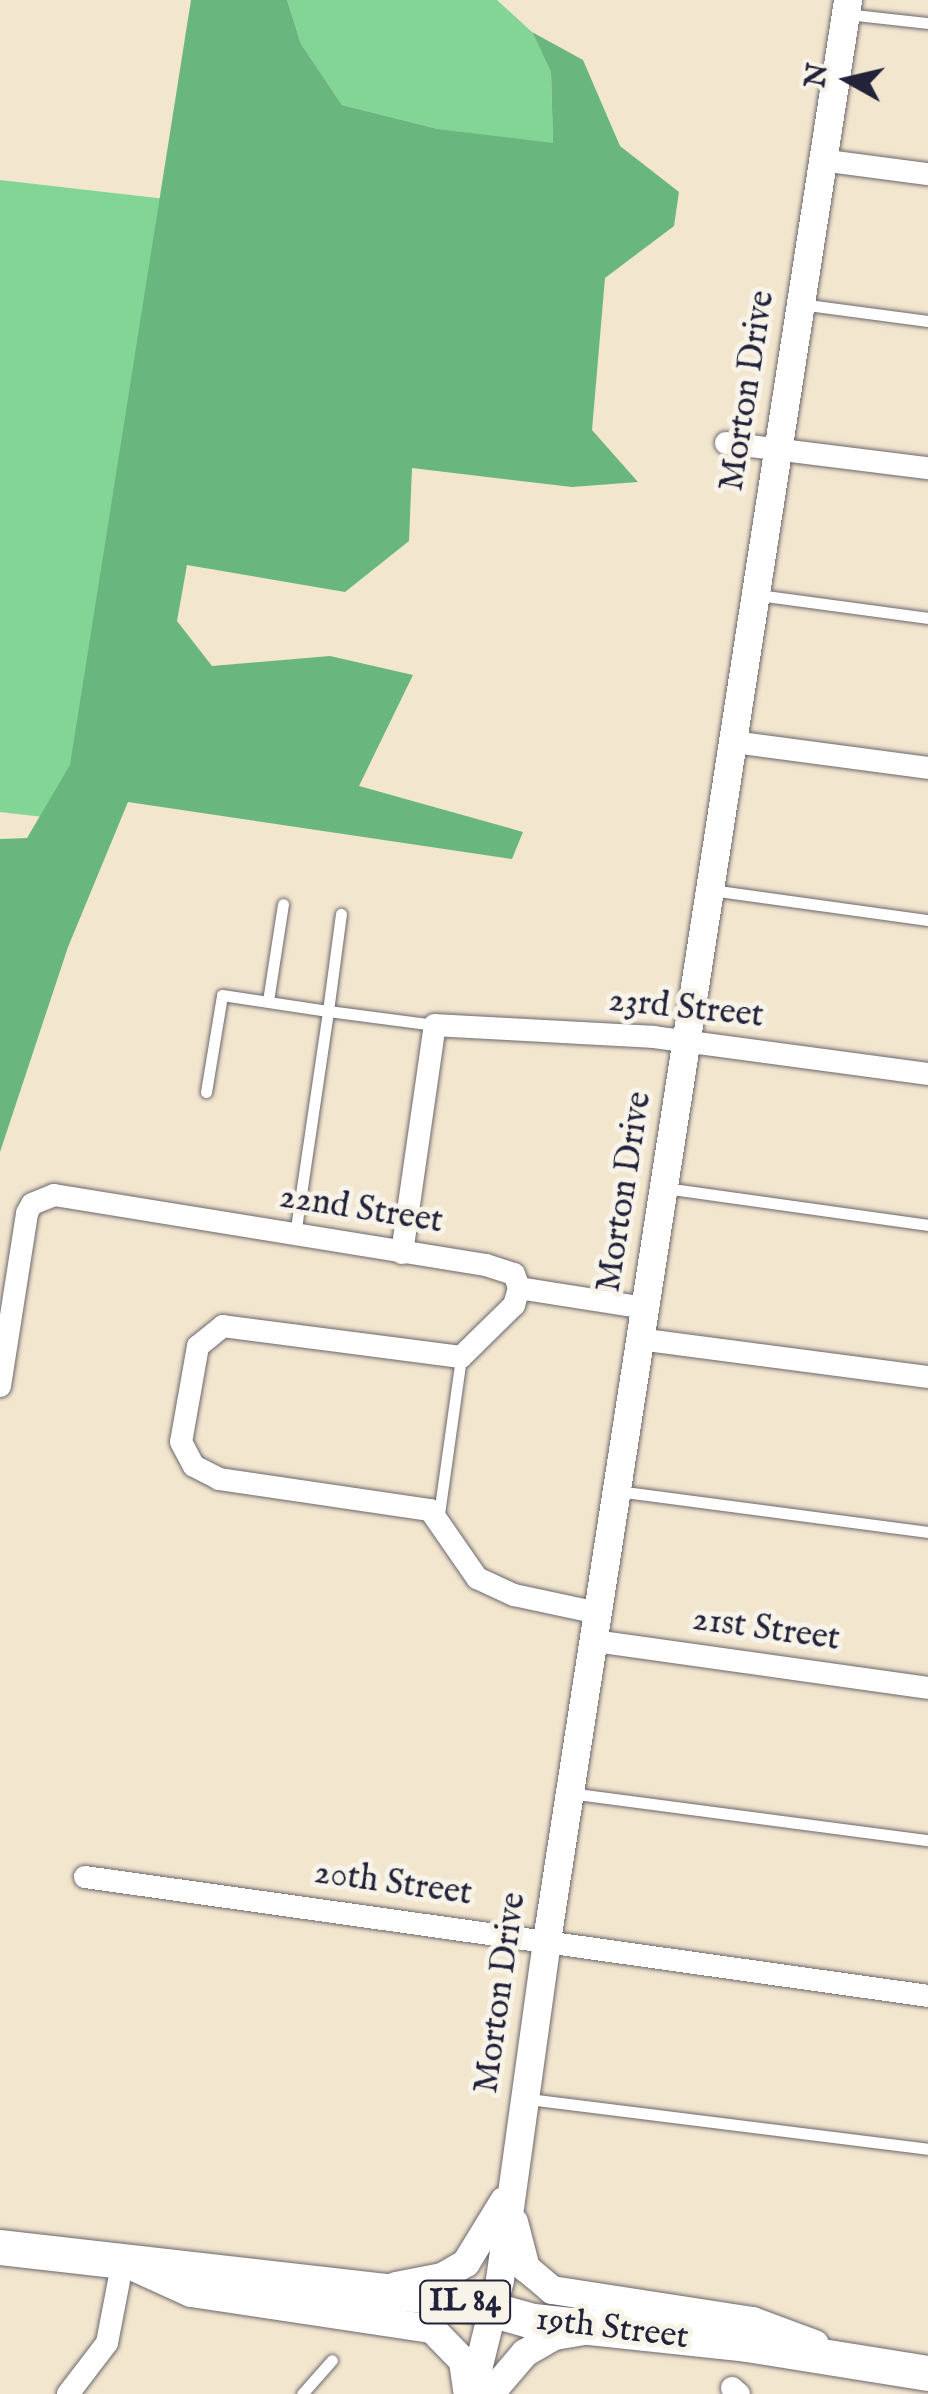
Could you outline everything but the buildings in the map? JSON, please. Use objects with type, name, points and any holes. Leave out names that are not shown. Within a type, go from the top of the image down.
[{"type":"main road","name":"19th Street","points":[[0,2247],[127,2266],[378,2289],[595,2329],[928,2373]]},
{"type":"street","name":"Morton Drive","points":[[470,2394],[511,2192],[569,1792],[847,7]]},
{"type":"street","points":[[821,160],[928,174]]},
{"type":"street","points":[[726,443],[776,446],[928,468]]},
{"type":"street","points":[[734,742],[928,768]]},
{"type":"street","points":[[402,1253],[434,1025]]},
{"type":"street","name":"23rd Street","points":[[434,1025],[686,1041],[928,1074]]},
{"type":"street","name":"22nd Street","points":[[0,1386],[28,1213],[32,1204],[54,1195],[502,1269],[514,1274],[519,1288],[644,1308]]},
{"type":"street","points":[[519,1288],[514,1304],[461,1357],[223,1326],[198,1346],[181,1442],[185,1456],[207,1475],[439,1514],[476,1578],[514,1595],[598,1613]]},
{"type":"street","points":[[639,1339],[928,1377]]},
{"type":"street","name":"21st Street","points":[[594,1641],[928,1688]]},
{"type":"street","name":"20th Street","points":[[85,1877],[524,1938],[546,1947],[928,1996]]},
{"type":"street","points":[[378,2289],[442,2277],[466,2263],[511,2192]]},
{"type":"street","points":[[511,2192],[526,2268],[552,2290],[753,2321],[868,2364]]},
{"type":"street","points":[[68,2394],[107,2343],[127,2266],[191,2292],[422,2325],[457,2352],[470,2394]]},
{"type":"street","points":[[490,2394],[512,2362],[540,2342],[595,2329]]},
{"type":"lane","points":[[847,7],[928,23]]},
{"type":"lane","points":[[800,304],[928,321]]},
{"type":"lane","points":[[754,594],[928,618]]},
{"type":"lane","points":[[711,890],[928,920]]},
{"type":"lane","points":[[268,1002],[284,904]]},
{"type":"lane","points":[[295,1235],[342,914]]},
{"type":"lane","points":[[206,1092],[222,996],[434,1025]]},
{"type":"lane","points":[[665,1188],[928,1226]]},
{"type":"lane","points":[[439,1514],[461,1357]]},
{"type":"lane","points":[[617,1491],[928,1532]]},
{"type":"lane","points":[[569,1792],[928,1840]]},
{"type":"lane","points":[[524,2098],[928,2148]]},
{"type":"lane","points":[[302,2394],[332,2360]]},
{"type":"green space","points":[[191,0],[287,0],[301,44],[342,105],[438,129],[553,143],[551,72],[532,32],[583,60],[620,146],[679,192],[674,226],[605,278],[592,430],[638,482],[572,487],[412,468],[409,541],[345,592],[187,565],[177,621],[212,666],[330,656],[413,675],[359,786],[523,832],[512,859],[128,802],[68,947],[0,1152],[0,839],[27,838],[70,765]]},
{"type":"green space","points":[[287,0],[497,0],[532,32],[551,72],[553,144],[438,129],[342,105],[301,44]]},
{"type":"green space","points":[[0,180],[183,201],[95,823],[0,812]]}]
